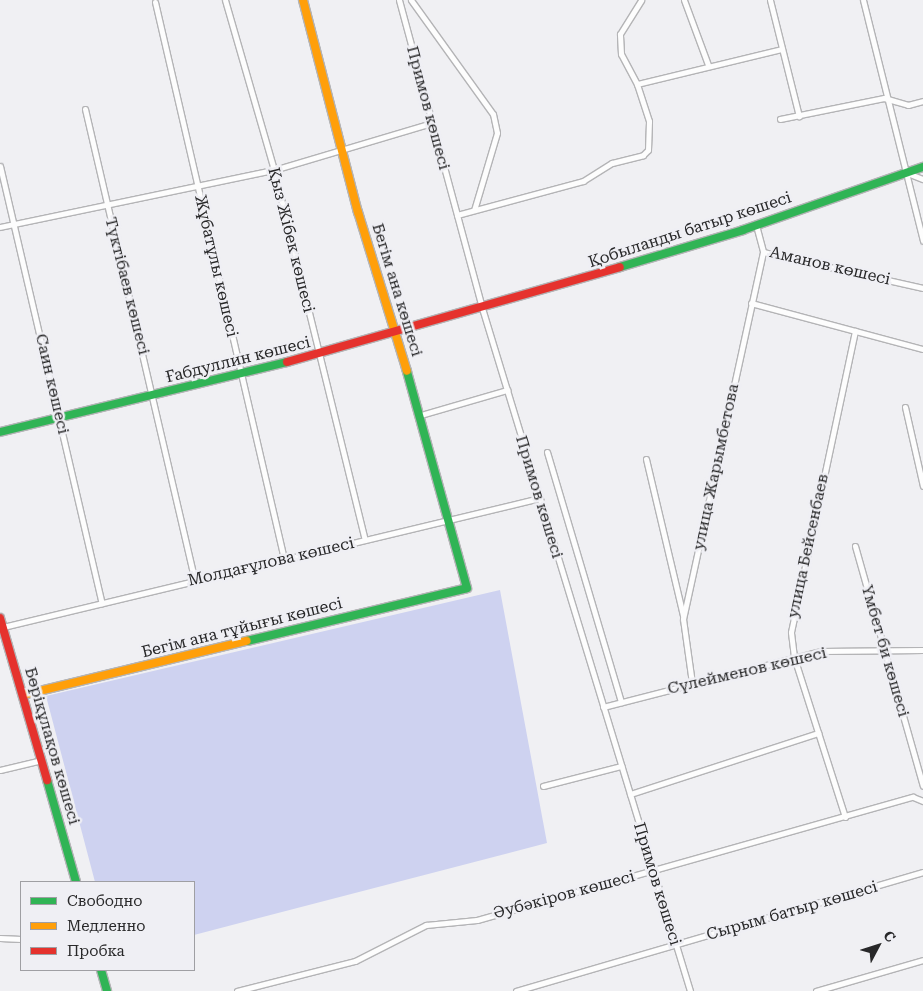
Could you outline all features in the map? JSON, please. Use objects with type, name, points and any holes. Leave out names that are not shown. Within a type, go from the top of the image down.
[{"type":"street","name":"Қыз Жібек көшесі","points":[[225,0],[274,170],[365,540]]},
{"type":"street","name":"Бегім ана көшесі","points":[[303,0],[343,151],[450,518],[467,588]]},
{"type":"street","name":"Примов көшесі","points":[[399,0],[482,308],[690,991]]},
{"type":"street","points":[[411,0],[493,114],[497,133],[474,210]]},
{"type":"street","points":[[457,215],[583,181],[612,162],[648,150],[649,121],[637,84],[621,54],[620,34],[641,0]]},
{"type":"street","points":[[684,0],[708,65]]},
{"type":"street","points":[[770,0],[799,116]]},
{"type":"street","points":[[863,0],[884,98],[923,242]]},
{"type":"street","name":"Жұбатұлы көшесі","points":[[155,2],[284,559]]},
{"type":"street","points":[[637,84],[708,65],[782,49]]},
{"type":"street","points":[[780,119],[884,98],[908,105],[923,101]]},
{"type":"street","name":"Түктібаев көшесі","points":[[85,108],[154,395],[195,581]]},
{"type":"street","points":[[0,227],[274,170],[432,123]]},
{"type":"street","name":"Саин көшесі","points":[[0,166],[102,603]]},
{"type":"street","name":"Қобыланды батыр көшесі","points":[[482,308],[756,225],[904,172],[923,167]]},
{"type":"street","points":[[904,172],[923,180]]},
{"type":"street","name":"Аманов көшесі","points":[[756,225],[763,252],[923,288]]},
{"type":"street","name":"улица Жарымбетова","points":[[692,684],[683,619],[763,252]]},
{"type":"street","points":[[751,303],[923,349]]},
{"type":"street","name":"Ғабдуллин көшесі","points":[[0,432],[319,354],[482,308]]},
{"type":"street","name":"улица Бейсенбаев","points":[[845,817],[794,656],[794,607],[855,331]]},
{"type":"street","points":[[421,415],[507,390]]},
{"type":"street","points":[[905,407],[923,486]]},
{"type":"street","points":[[548,452],[622,702]]},
{"type":"street","points":[[646,459],[683,619]]},
{"type":"street","name":"Молдағұлова көшесі","points":[[3,627],[450,518],[540,498]]},
{"type":"street","name":"Үмбет би көшесі","points":[[855,546],[923,786]]},
{"type":"street","name":"Бегім ана тұйығы көшесі","points":[[23,695],[467,588]]},
{"type":"street","name":"Бөріқұлақов көшесі","points":[[0,618],[76,881]]},
{"type":"street","name":"Сүлейменов көшесі","points":[[603,707],[794,656],[821,651],[923,650]]},
{"type":"street","points":[[630,794],[818,733]]},
{"type":"street","points":[[0,770],[42,760]]},
{"type":"street","points":[[544,786],[621,766]]},
{"type":"street","name":"Әубәкіров көшесі","points":[[237,991],[355,961],[426,925],[477,920],[914,797],[923,801]]},
{"type":"street","name":"Сырым батыр көшесі","points":[[516,991],[923,872]]},
{"type":"street","points":[[0,938],[20,940]]},
{"type":"street","points":[[816,991],[923,960]]},
{"type":"street","points":[[101,971],[108,991]]},
{"type":"shaded area","points":[[500,590],[547,843],[195,935],[195,881],[95,881],[46,696]]},
{"type":"traffic: fast","points":[[620,267],[743,230],[923,167]]},
{"type":"traffic: fast","points":[[0,432],[287,362]]},
{"type":"traffic: fast","points":[[247,641],[467,588],[407,371]]},
{"type":"traffic: fast","points":[[47,780],[76,881]]},
{"type":"traffic: fast","points":[[101,971],[107,991]]},
{"type":"traffic: slow","points":[[303,0],[358,212],[407,371]]},
{"type":"traffic: slow","points":[[23,695],[247,641]]},
{"type":"traffic: jam","points":[[287,362],[620,267]]},
{"type":"traffic: jam","points":[[0,618],[47,780]]}]
